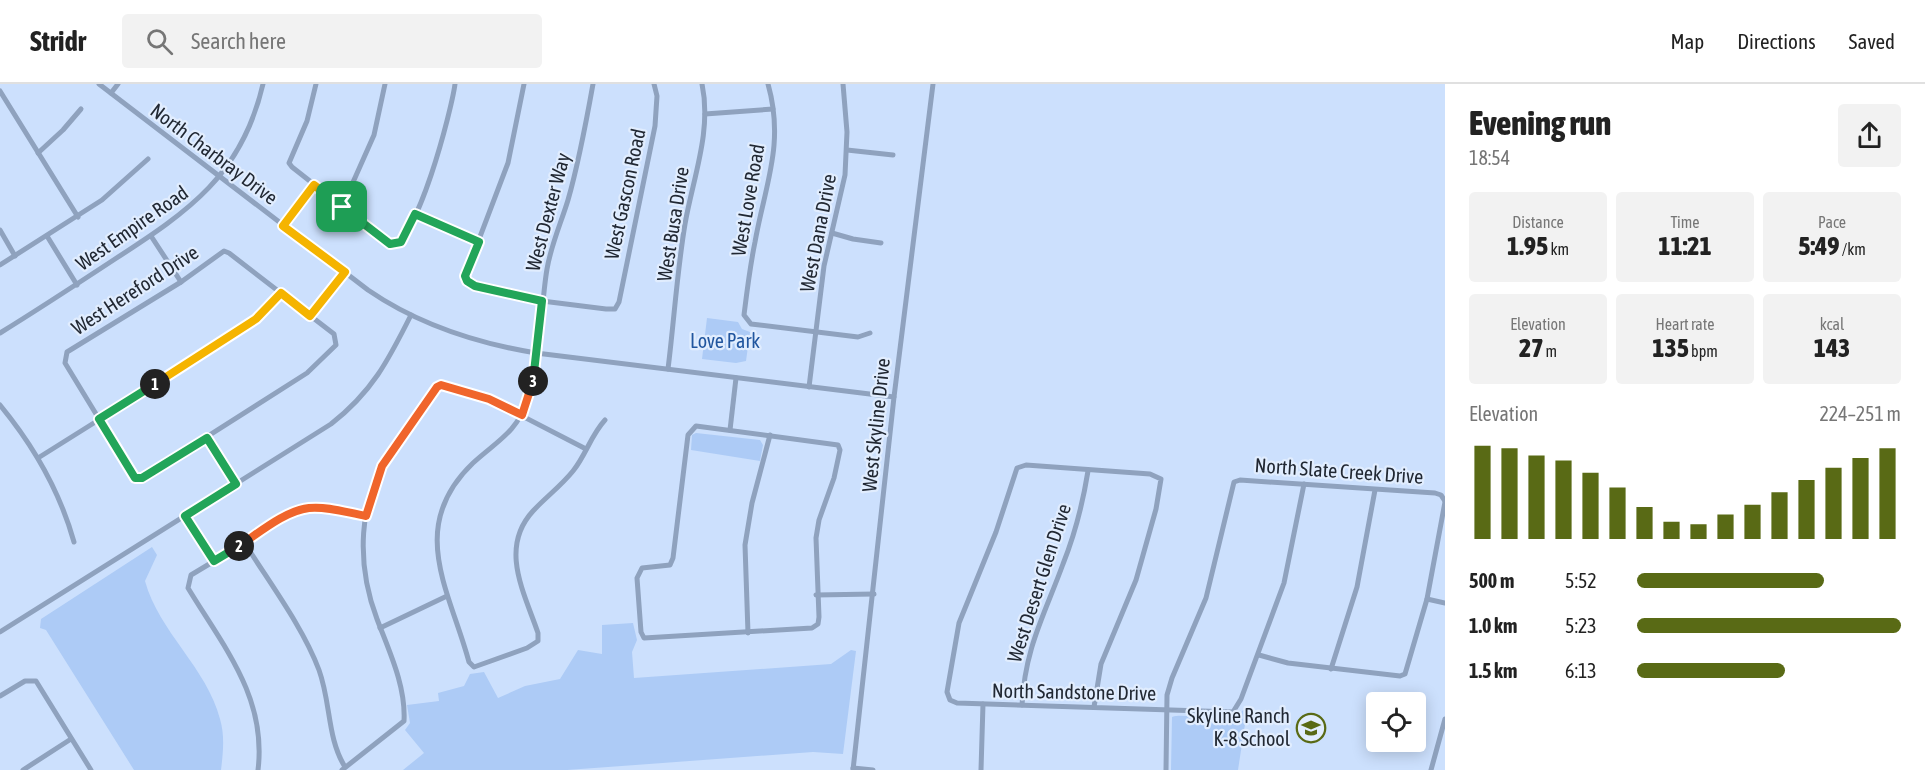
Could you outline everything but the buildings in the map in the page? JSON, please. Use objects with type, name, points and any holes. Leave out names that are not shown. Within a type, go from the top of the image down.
[{"type":"street","name":"North Charbray Drive","points":[[99,84],[283,226],[384,300],[411,315],[470,339],[536,353],[894,397]]},
{"type":"street","points":[[111,93],[118,84]]},
{"type":"street","name":"West Empire Road","points":[[0,333],[151,236],[199,200],[236,153],[251,122],[263,84]]},
{"type":"street","points":[[316,84],[308,121],[290,163],[314,185],[390,244],[401,242],[415,214],[443,143],[455,84]]},
{"type":"street","points":[[342,207],[374,135],[385,84]]},
{"type":"street","points":[[524,84],[508,163],[465,276],[467,281],[475,286],[542,301]]},
{"type":"street","name":"West Dexter Way","points":[[586,449],[562,483],[533,511],[517,537],[516,565],[538,633],[538,641],[527,648],[474,667],[469,662],[447,596],[436,551],[436,533],[444,503],[462,475],[508,434],[522,415],[532,387],[551,246],[574,176],[593,84]]},
{"type":"street","name":"West Gascon Road","points":[[542,301],[615,309],[619,302],[654,134],[657,104],[654,84]]},
{"type":"street","name":"West Busa Drive","points":[[668,369],[685,224],[705,114],[702,84]]},
{"type":"street","name":"West Love Road","points":[[768,84],[773,109],[773,160],[755,241],[744,315],[746,321],[751,324],[816,332]]},
{"type":"street","name":"West Dana Drive","points":[[809,387],[824,266],[843,193],[847,150],[843,84]]},
{"type":"street","name":"West Skyline Drive","points":[[853,769],[894,397],[933,84]]},
{"type":"street","points":[[0,91],[78,217]]},
{"type":"street","points":[[38,153],[63,130],[81,109]]},
{"type":"street","points":[[705,114],[773,109]]},
{"type":"street","points":[[847,150],[893,155]]},
{"type":"street","points":[[0,265],[78,217],[111,193],[148,159]]},
{"type":"street","points":[[283,226],[314,185]]},
{"type":"street","points":[[415,214],[479,242]]},
{"type":"street","points":[[0,230],[15,256]]},
{"type":"street","points":[[832,233],[881,243]]},
{"type":"street","points":[[47,236],[77,285]]},
{"type":"street","points":[[151,236],[181,282]]},
{"type":"street","name":"West Hereford Drive","points":[[99,419],[65,363],[67,352],[181,282],[224,252],[230,253],[281,293]]},
{"type":"street","points":[[310,316],[345,272]]},
{"type":"street","points":[[38,458],[99,419],[242,330],[281,293],[336,338],[336,345],[307,373],[142,478],[135,478],[99,419]]},
{"type":"street","points":[[0,632],[331,424],[361,399],[383,371],[411,315]]},
{"type":"street","points":[[816,332],[858,337],[870,333]]},
{"type":"street","points":[[730,430],[736,378]]},
{"type":"street","points":[[244,542],[313,655],[330,708],[332,741],[344,769],[404,721],[399,684],[366,585],[363,543],[366,516],[382,466],[437,387],[441,385],[489,399],[586,449],[597,429],[606,420]]},
{"type":"street","points":[[0,405],[38,458],[69,524],[74,542]]},
{"type":"street","points":[[696,426],[730,430],[838,445],[840,450],[834,478],[816,538],[818,624],[812,628],[644,638],[641,632],[639,572],[642,568],[670,565],[691,428],[696,426]]},
{"type":"street","points":[[748,633],[745,545],[752,503],[770,435]]},
{"type":"street","points":[[207,438],[236,484]]},
{"type":"street","name":"North Sandstone Drive","points":[[1088,471],[1026,465],[1018,467],[1013,473],[996,532],[959,623],[947,692],[952,701],[1233,712],[1238,707],[1259,655]]},
{"type":"street","points":[[1088,471],[1150,474],[1161,479],[1156,509],[1136,580],[1101,664],[1094,707]]},
{"type":"street","name":"West Desert Glen Drive","points":[[1022,705],[1023,682],[1033,635],[1071,543],[1088,471]]},
{"type":"street","name":"North Slate Creek Drive","points":[[1166,709],[1172,678],[1209,588],[1234,482],[1240,480],[1305,484],[1444,499]]},
{"type":"street","points":[[1305,484],[1284,584],[1259,655],[1288,663],[1331,669],[1400,676],[1405,674],[1427,599],[1444,499]]},
{"type":"street","points":[[1331,669],[1356,587],[1375,490]]},
{"type":"street","points":[[258,770],[260,744],[253,701],[246,683],[188,588],[187,581],[191,575],[285,517],[308,508],[366,516]]},
{"type":"street","points":[[185,516],[214,561]]},
{"type":"street","points":[[816,595],[873,594]]},
{"type":"street","points":[[380,628],[447,596]]},
{"type":"street","points":[[1427,599],[1445,603]]},
{"type":"street","points":[[0,696],[31,680],[36,681],[91,770]]},
{"type":"street","points":[[981,770],[983,704]]},
{"type":"street","points":[[1166,709],[1166,770]]},
{"type":"street","points":[[1431,770],[1445,718]]},
{"type":"street","points":[[23,770],[71,739]]},
{"type":"street","points":[[853,769],[873,770]]},
{"type":"green space","name":"Love Park","points":[[707,318],[738,322],[742,329],[750,332],[746,361],[736,363],[702,359]]},
{"type":"green space","points":[[696,433],[760,440],[763,445],[760,461],[691,450],[692,435]]},
{"type":"green space","points":[[152,547],[157,555],[145,581],[161,617],[205,683],[214,701],[223,732],[221,770],[134,770],[46,630],[40,628],[41,619]]},
{"type":"green space","points":[[633,623],[637,640],[632,652],[634,678],[831,664],[851,650],[856,651],[843,754],[813,752],[567,770],[403,770],[424,753],[405,730],[410,723],[407,705],[439,701],[438,693],[464,686],[470,674],[484,672],[498,698],[525,686],[560,679],[578,650],[602,654],[602,625]]},
{"type":"green space","points":[[1243,710],[1247,711],[1238,770],[1171,770],[1172,717],[1190,716],[1210,720],[1229,720]]},
{"type":"place","name":"Skyline Ranch K-8 School","points":[[1311,728]]},
{"type":"route","points":[[314,185],[342,207],[390,244],[401,242],[415,214],[479,242],[465,276],[467,281],[475,286],[542,301],[534,374],[528,400],[522,415],[489,399],[441,385],[437,387],[382,466],[375,481],[366,516],[308,508],[285,517],[214,561],[185,516],[236,484],[207,438],[142,478],[135,478],[99,419],[242,330],[281,293],[310,316],[345,272],[283,226],[314,185]]}]
